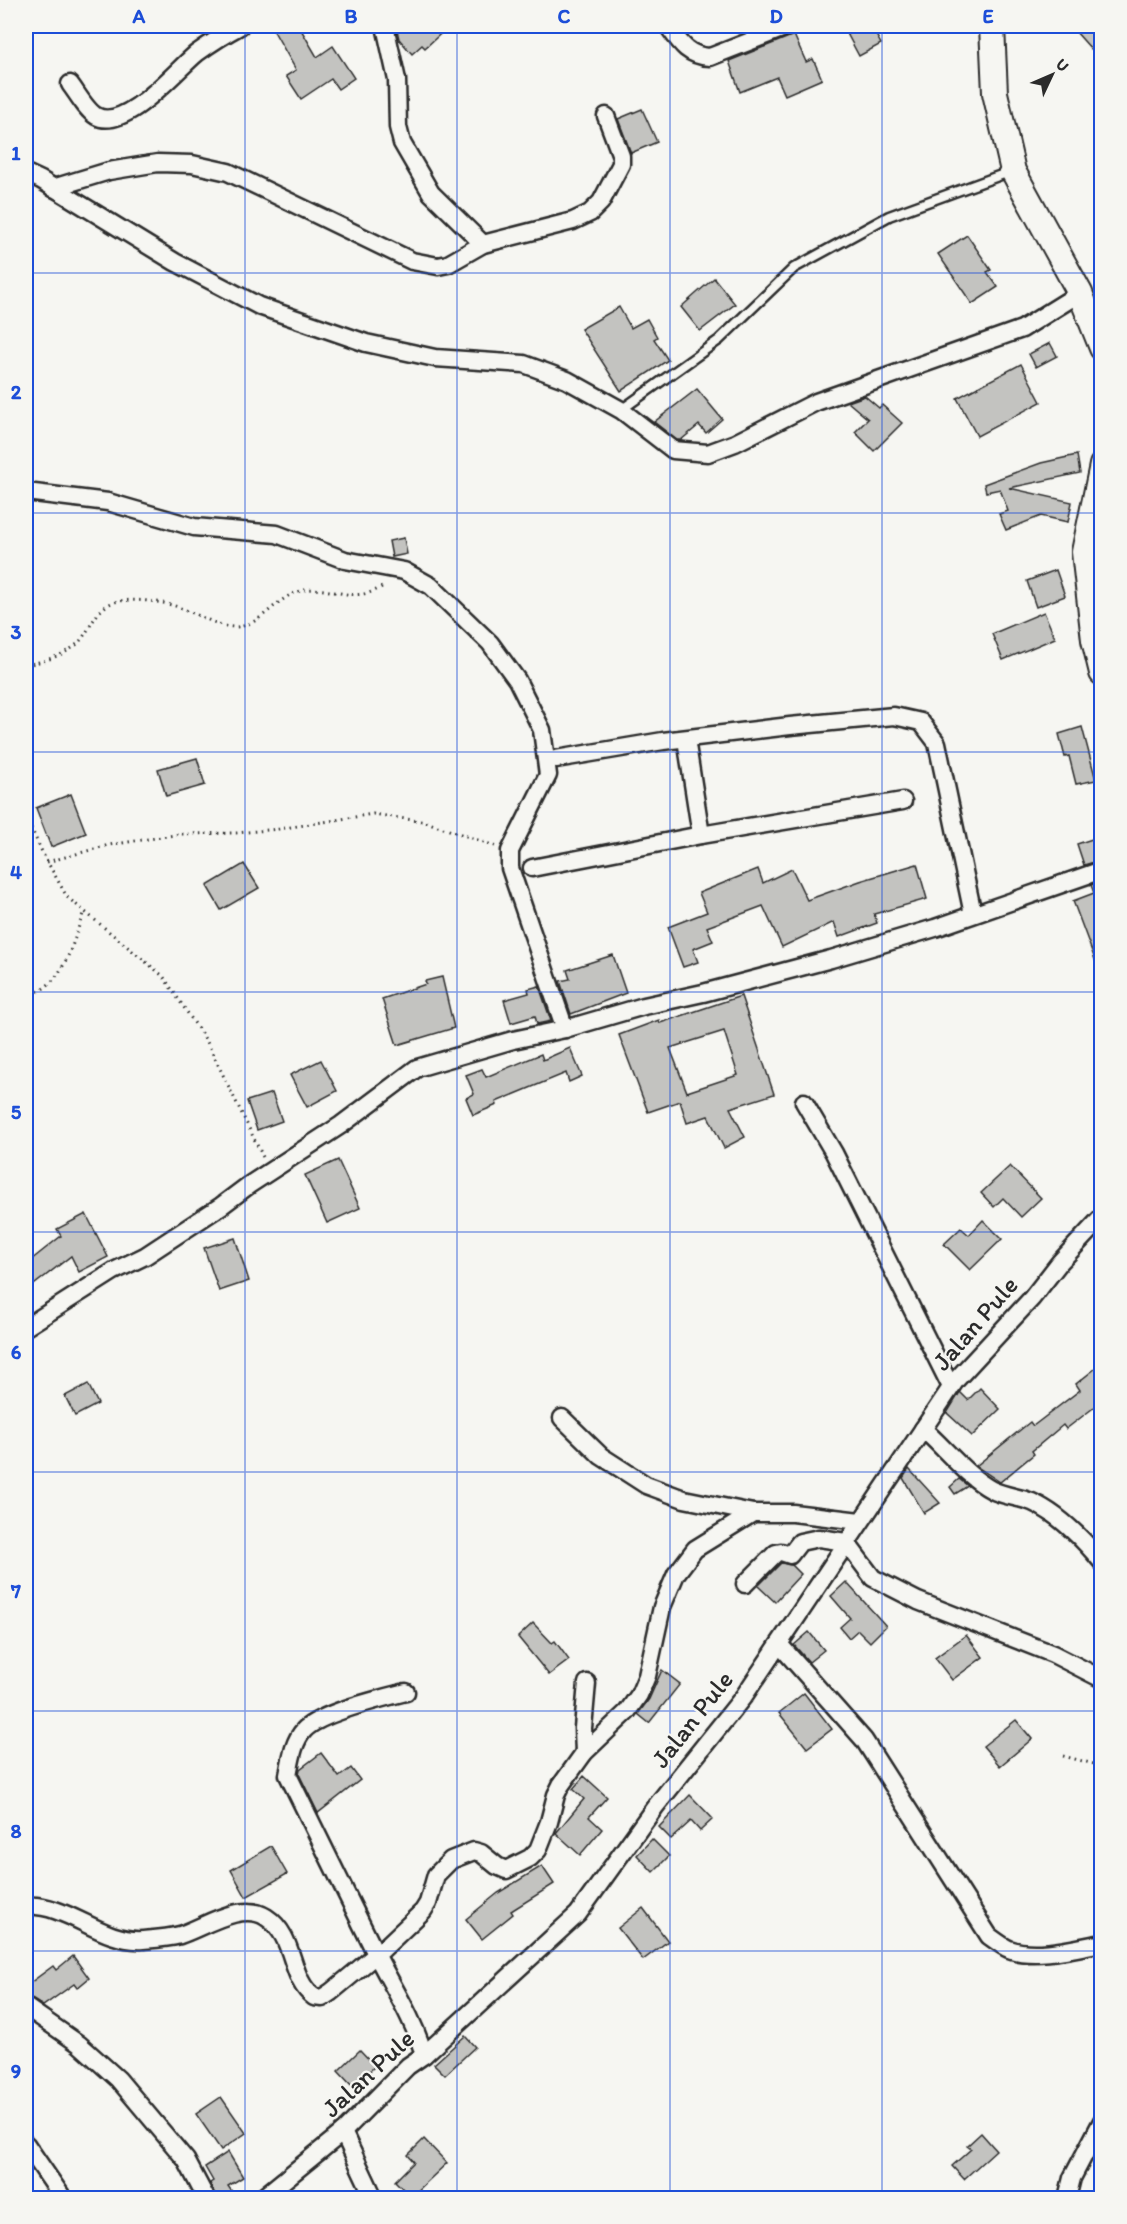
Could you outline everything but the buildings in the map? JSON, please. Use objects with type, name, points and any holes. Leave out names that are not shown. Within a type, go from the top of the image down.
[{"type":"main road","points":[[992,26],[995,93],[1012,171],[1080,293],[1101,348]]},
{"type":"main road","points":[[1101,465],[1084,552],[1094,640],[1101,673]]},
{"type":"street","points":[[70,84],[95,115],[108,119],[121,115],[136,107],[196,54],[240,26]]},
{"type":"street","points":[[385,26],[397,80],[398,127],[402,143],[430,193],[483,244]]},
{"type":"street","points":[[668,26],[682,47],[698,56],[710,57],[789,26]]},
{"type":"street","points":[[53,188],[109,171],[158,163],[192,164],[228,172],[412,261],[438,266],[448,264],[483,244],[573,221],[591,213],[601,202],[621,164],[621,156],[606,116]]},
{"type":"street","points":[[26,173],[175,262],[259,306],[366,343],[435,358],[524,364],[567,380],[621,410],[673,450],[708,453],[735,443],[816,402],[1022,329],[1080,293]]},
{"type":"street","points":[[26,492],[108,502],[194,526],[277,534],[345,560],[404,571],[432,586],[490,644],[517,680],[542,730],[548,775],[510,851],[510,868],[565,1029]]},
{"type":"street","points":[[556,759],[686,739],[894,716],[921,722],[937,743],[973,914]]},
{"type":"street","points":[[686,739],[701,835]]},
{"type":"street","points":[[532,868],[701,835],[903,801]]},
{"type":"street","points":[[26,1327],[114,1270],[145,1256],[341,1125],[417,1068],[513,1040],[565,1029],[644,1006],[831,959],[1101,870]]},
{"type":"street","points":[[804,1102],[834,1153],[951,1387]]},
{"type":"street","name":"Jalan Pule","points":[[262,2199],[344,2132],[408,2066],[424,2055],[578,1914],[655,1807],[744,1696],[951,1387],[1101,1217]]},
{"type":"street","points":[[562,1418],[601,1456],[646,1485],[684,1499],[753,1513],[793,1513],[860,1521]]},
{"type":"street","points":[[923,1428],[968,1472],[992,1490],[1033,1503],[1056,1517],[1081,1539],[1101,1562]]},
{"type":"street","points":[[26,1906],[39,1905],[64,1913],[107,1933],[140,1940],[177,1936],[237,1912],[251,1910],[265,1916],[280,1928],[302,1984],[314,1997],[322,1998],[376,1955],[426,1907],[436,1875],[451,1860],[474,1851],[481,1853],[506,1870],[534,1855],[541,1846],[556,1795],[584,1753],[627,1712],[639,1695],[647,1676],[662,1607],[676,1574],[695,1549],[753,1513]]},
{"type":"street","points":[[745,1584],[776,1553],[781,1552],[790,1556],[800,1542],[819,1538],[846,1542],[873,1578],[918,1602],[1053,1654],[1101,1679]]},
{"type":"street","points":[[778,1644],[864,1740],[989,1936],[1009,1949],[1028,1952],[1063,1951],[1101,1943]]},
{"type":"street","points":[[584,1753],[587,1683]]},
{"type":"street","points":[[406,1692],[357,1705],[313,1723],[304,1730],[298,1740],[291,1756],[288,1774],[376,1955],[400,1996],[420,2040],[424,2055]]},
{"type":"street","points":[[26,2007],[79,2044],[118,2079],[186,2160],[206,2199]]},
{"type":"street","points":[[1067,2199],[1072,2178],[1101,2121]]},
{"type":"street","points":[[344,2132],[374,2199]]},
{"type":"street","points":[[26,2144],[63,2199]]},
{"type":"lane","points":[[621,410],[719,340],[794,268],[889,216],[1012,171]]},
{"type":"path","points":[[26,665],[49,660],[65,653],[78,644],[99,610],[117,602],[147,601],[176,606],[234,627],[252,624],[283,599],[297,592],[310,590],[358,596],[378,589],[404,571]]},
{"type":"path","points":[[47,862],[109,845],[181,834],[236,833],[279,829],[373,814],[426,822],[510,851]]},
{"type":"path","points":[[26,817],[47,862],[68,897],[164,976],[207,1042],[270,1172]]},
{"type":"path","points":[[26,995],[51,982],[65,965],[84,911]]},
{"type":"path","points":[[1063,1756],[1101,1766]]}]
